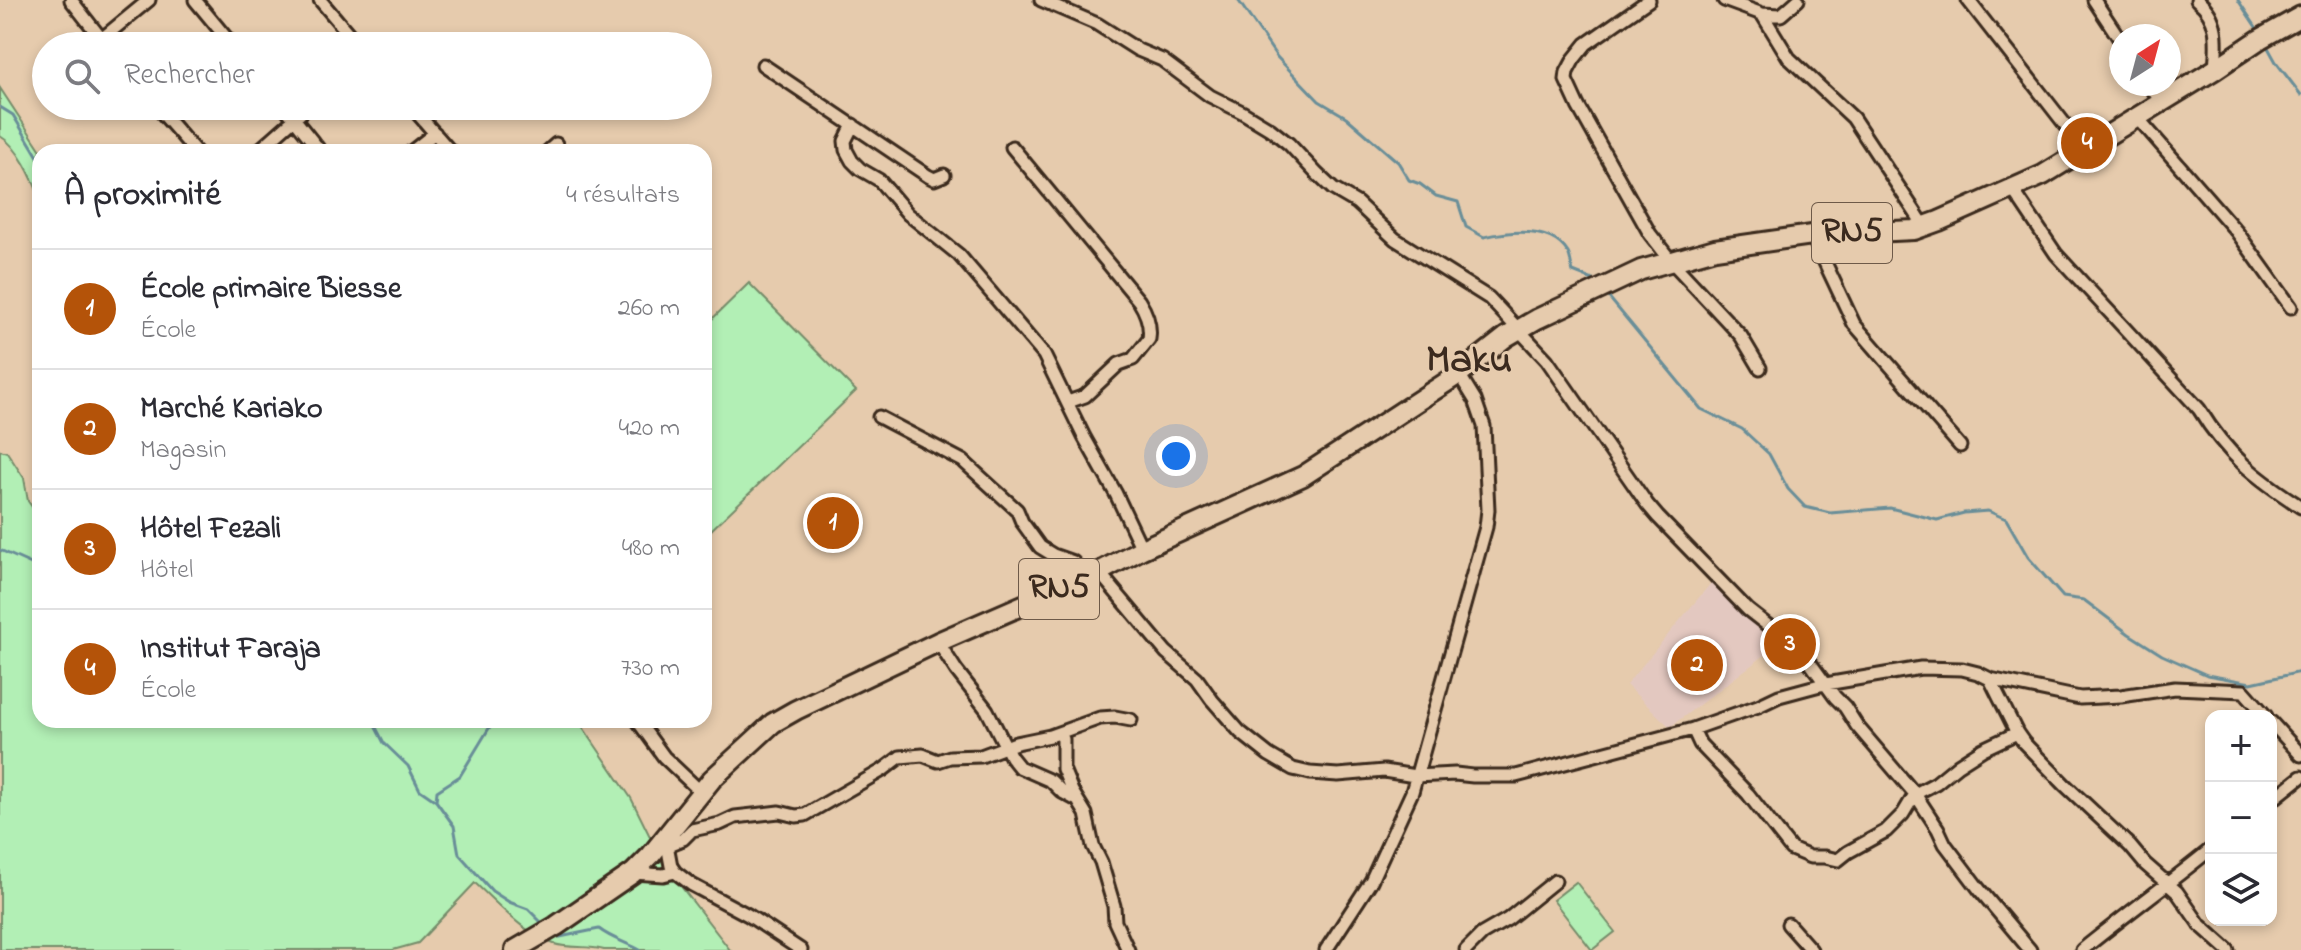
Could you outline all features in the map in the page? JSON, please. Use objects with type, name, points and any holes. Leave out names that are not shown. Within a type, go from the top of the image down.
[{"type":"highway","name":"RN5","points":[[515,950],[633,873],[667,841],[696,799],[725,766],[773,723],[789,713],[1303,476],[1459,374],[1519,328],[1641,270],[1715,249],[1812,235],[1890,232],[1925,227],[2043,175],[2301,16]]},
{"type":"street","points":[[71,0],[92,32]]},
{"type":"street","points":[[113,32],[149,0]]},
{"type":"street","points":[[195,0],[219,32]]},
{"type":"street","points":[[320,0],[347,32]]},
{"type":"street","points":[[1041,0],[1097,24],[1138,50],[1162,60],[1210,96],[1270,129],[1333,189],[1357,203],[1395,239],[1489,298],[1547,360],[1652,511],[1748,610],[1803,653],[1857,726],[1915,794],[1945,844],[1979,889],[2030,950]]},
{"type":"street","points":[[1649,0],[1586,44],[1574,59],[1566,80],[1650,234],[1741,336],[1760,368]]},
{"type":"street","points":[[1724,0],[1762,14],[1781,15],[1798,0]]},
{"type":"street","points":[[1968,0],[2085,150]]},
{"type":"street","points":[[2094,0],[2110,24]]},
{"type":"street","points":[[2197,0],[2209,11],[2218,38],[2214,70]]},
{"type":"street","points":[[1762,14],[1789,58],[1853,118],[1925,227]]},
{"type":"street","points":[[763,65],[928,176],[934,179],[944,175]]},
{"type":"street","points":[[2157,96],[2161,102]]},
{"type":"street","points":[[2137,117],[2237,232],[2291,307]]},
{"type":"street","points":[[168,120],[189,144]]},
{"type":"street","points":[[266,144],[294,120]]},
{"type":"street","points":[[296,120],[315,144]]},
{"type":"street","points":[[423,120],[444,144]]},
{"type":"street","points":[[853,125],[845,141],[852,161],[879,180],[908,214],[959,255],[1044,355],[1142,549]]},
{"type":"street","points":[[421,144],[435,133]]},
{"type":"street","points":[[1012,147],[1145,311],[1150,334],[1141,351],[1112,369],[1085,396],[1068,402]]},
{"type":"street","points":[[2013,190],[2056,254],[2199,409],[2222,444],[2240,463],[2301,507]]},
{"type":"street","points":[[1812,235],[1854,324],[1960,446]]},
{"type":"street","points":[[1326,950],[1378,868],[1412,792],[1480,551],[1488,510],[1484,426],[1475,400],[1459,374]]},
{"type":"street","points":[[879,417],[963,461],[1017,510],[1040,547],[1093,575],[1166,652],[1197,679],[1240,732],[1269,755],[1293,769],[1310,773],[1338,775],[1384,771],[1415,776],[1516,776],[1693,729],[1779,696],[1826,684],[1921,668],[1962,669],[1990,679],[2080,698],[2175,688],[2244,691],[2261,710]]},
{"type":"street","points":[[938,642],[987,710],[1019,767],[1040,774],[1077,800]]},
{"type":"street","points":[[1990,679],[2017,733],[2065,785],[2184,900],[2200,925],[2228,950]]},
{"type":"street","points":[[801,950],[675,872],[667,841],[683,839],[692,830],[735,817],[779,812],[805,815],[900,757],[923,755],[938,761],[950,757],[981,756],[1100,718],[1131,720]]},
{"type":"street","points":[[643,728],[696,799],[705,827]]},
{"type":"street","points":[[1693,729],[1695,737],[1748,794],[1791,849],[1800,854],[1838,860],[1886,831],[1903,814],[1915,794],[1936,783],[1983,749],[2017,733]]},
{"type":"street","points":[[2277,729],[2301,755]]},
{"type":"street","points":[[1059,733],[1063,739],[1063,769],[1086,814],[1093,846],[1112,898],[1115,922],[1128,950]]},
{"type":"street","points":[[2277,796],[2301,777]]},
{"type":"street","points":[[2082,950],[2205,854]]},
{"type":"street","points":[[633,873],[663,875],[675,872]]},
{"type":"street","points":[[1466,950],[1482,934],[1508,919],[1555,881]]},
{"type":"street","points":[[1788,924],[1811,950]]},
{"type":"shaded area","points":[[1711,583],[1778,645],[1670,727],[1626,685]]},
{"type":"green space","points":[[0,88],[37,144],[32,144],[32,180],[19,155],[0,136]]},
{"type":"green space","points":[[749,283],[856,391],[712,529],[712,319]]},
{"type":"green space","points":[[0,450],[7,452],[24,478],[32,507],[32,728],[583,728],[631,798],[663,863],[730,950],[604,950],[554,944],[522,926],[475,883],[418,943],[393,950],[0,950]]},
{"type":"green space","points":[[1576,882],[1615,932],[1592,950],[1553,900]]},
{"type":"waterway","points":[[1238,0],[1277,57],[1319,101],[1346,117],[1398,162],[1409,180],[1436,196],[1458,202],[1466,227],[1484,237],[1518,232],[1552,238],[1568,253],[1573,272],[1597,284]]},
{"type":"waterway","points":[[2238,0],[2260,33]]},
{"type":"waterway","points":[[2266,44],[2301,95]]},
{"type":"waterway","points":[[0,107],[13,115],[32,147]]},
{"type":"waterway","points":[[1607,295],[1701,409],[1742,429],[1769,454],[1788,489],[1805,507],[1830,513],[1890,508],[1937,520],[1988,511],[2006,519],[2028,557],[2063,597],[2084,600],[2162,655],[2207,675],[2251,683],[2301,672]]},
{"type":"waterway","points":[[0,550],[32,564]]},
{"type":"waterway","points":[[376,728],[384,743],[408,766],[420,790],[436,801],[454,826],[459,854],[492,891],[528,909],[543,924]]},
{"type":"waterway","points":[[436,801],[437,791],[460,776],[489,728]]},
{"type":"waterway","points":[[553,935],[560,937],[599,929],[640,950]]},
{"type":"place","name":"Institut Faraja","points":[[2087,143]]},
{"type":"place","name":"École primaire Biesse","points":[[833,523]]},
{"type":"place","name":"Hôtel Fezali","points":[[1790,644]]},
{"type":"place","name":"Marché Kariako","points":[[1697,665]]},
{"type":"district","name":"Maku","points":[[1469,361]]}]
